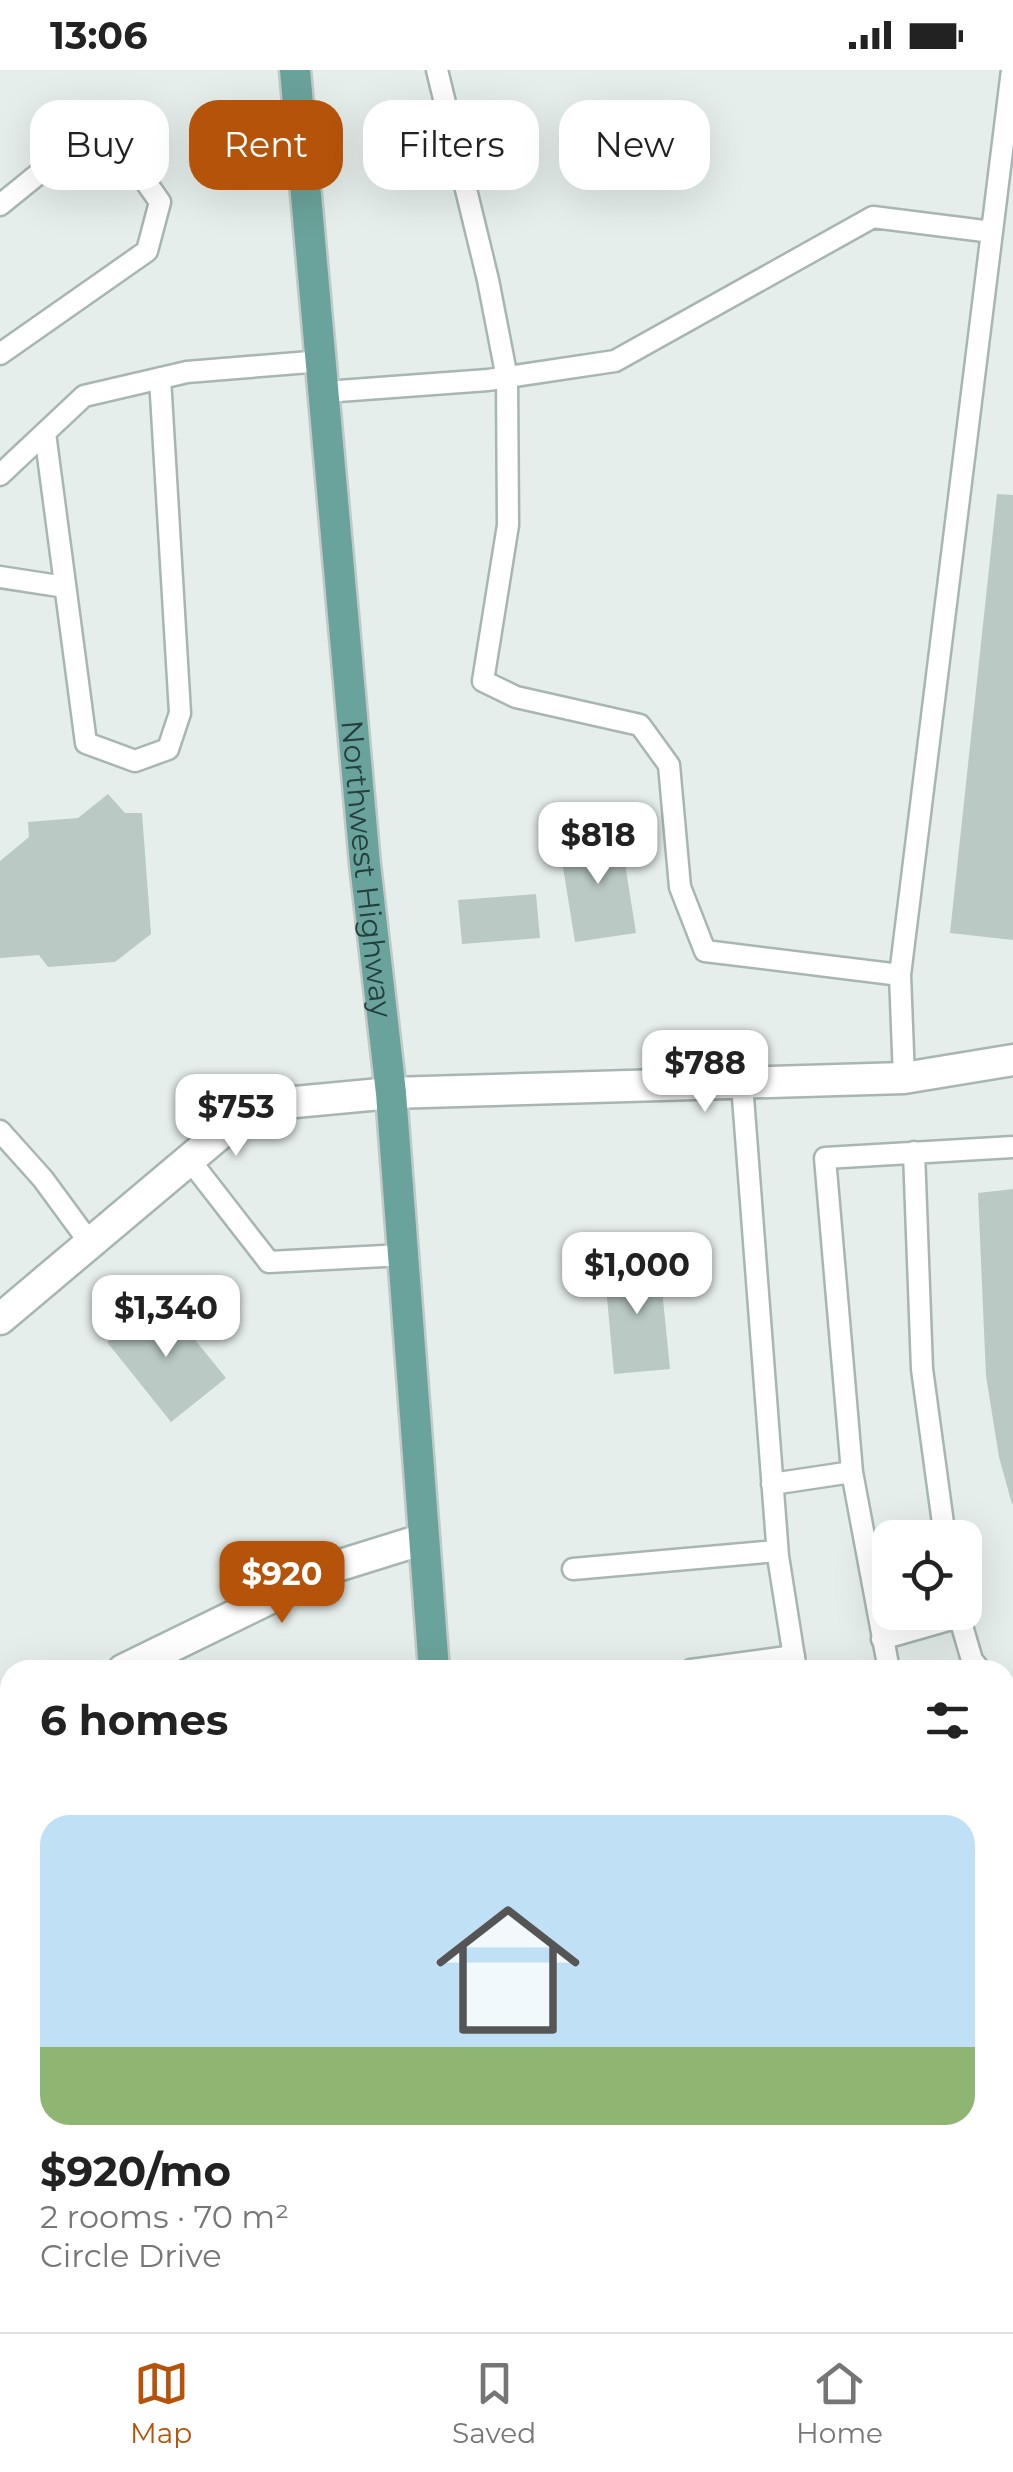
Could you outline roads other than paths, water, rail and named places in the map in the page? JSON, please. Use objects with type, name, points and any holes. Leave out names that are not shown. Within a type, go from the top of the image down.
[{"type":"main road","name":"Northwest Highway","points":[[295,70],[364,864],[391,1093],[433,1660]]},
{"type":"street","points":[[0,1319],[190,1160],[263,1105],[391,1093],[904,1078],[1013,1060]]},
{"type":"street","points":[[143,1660],[334,1567],[424,1539]]},
{"type":"lane","points":[[437,70],[508,378],[508,524],[483,680],[516,697],[640,725],[669,764],[680,887],[705,951],[900,975]]},
{"type":"lane","points":[[904,1078],[900,975],[1012,70]]},
{"type":"lane","points":[[0,205],[84,137],[122,148],[160,202],[147,251],[0,354]]},
{"type":"lane","points":[[325,392],[508,378],[615,360],[873,218],[992,232]]},
{"type":"lane","points":[[0,474],[84,396],[187,372],[322,361]]},
{"type":"lane","points":[[45,433],[86,743],[135,761],[168,748],[180,712],[160,378]]},
{"type":"lane","points":[[0,577],[66,588]]},
{"type":"lane","points":[[742,1084],[778,1551],[795,1660]]},
{"type":"lane","points":[[0,1131],[44,1179],[90,1242]]},
{"type":"lane","points":[[887,1660],[852,1472],[825,1158],[1013,1147]]},
{"type":"lane","points":[[914,1152],[922,1369],[943,1520]]},
{"type":"lane","points":[[190,1160],[269,1262],[403,1255]]},
{"type":"lane","points":[[772,1484],[852,1472]]},
{"type":"lane","points":[[574,1569],[778,1551]]},
{"type":"lane","points":[[882,1639],[910,1630]]},
{"type":"lane","points":[[963,1630],[972,1660]]}]
